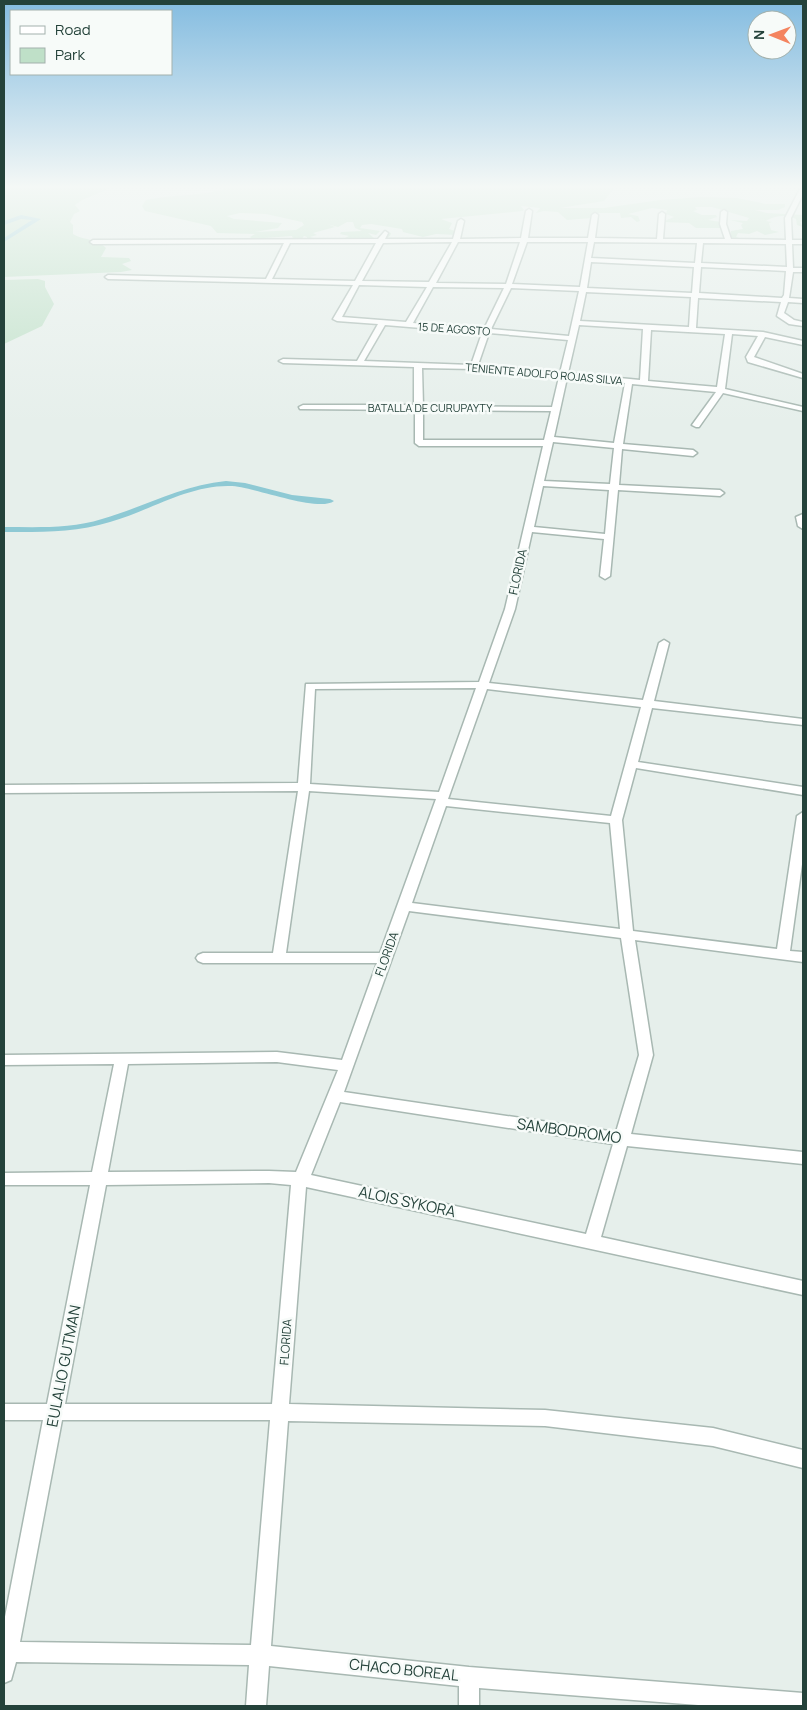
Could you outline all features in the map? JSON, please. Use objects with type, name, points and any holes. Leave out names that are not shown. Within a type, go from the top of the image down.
[{"type":"street","points":[[268,282],[276,265]]},
{"type":"street","points":[[358,285],[369,265]]},
{"type":"street","points":[[408,325],[444,265]]},
{"type":"street","points":[[474,367],[486,331],[508,287],[516,265]]},
{"type":"street","name":"FLORIDA","points":[[256,1706],[298,1188],[348,1066],[510,609],[584,289],[587,265]]},
{"type":"street","points":[[694,265],[803,270]]},
{"type":"street","points":[[692,330],[698,265]]},
{"type":"street","points":[[790,265],[787,295],[780,314],[792,322],[803,324]]},
{"type":"street","points":[[108,277],[358,285],[584,289],[803,301]]},
{"type":"street","name":"15 DE AGOSTO","points":[[358,285],[337,319],[572,338]]},
{"type":"street","points":[[359,364],[382,323]]},
{"type":"street","points":[[576,323],[729,331],[763,334],[803,343]]},
{"type":"street","points":[[644,383],[647,327]]},
{"type":"street","points":[[696,425],[721,390],[729,331]]},
{"type":"street","points":[[763,334],[750,357],[751,360],[803,376]]},
{"type":"street","name":"TENIENTE ADOLFO ROJAS SILVA","points":[[283,361],[474,367],[721,390],[803,409]]},
{"type":"street","points":[[418,365],[419,443],[549,441],[692,453]]},
{"type":"street","points":[[606,576],[621,419],[629,382]]},
{"type":"street","name":"BATALLA DE CURUPAYTY","points":[[304,407],[556,409]]},
{"type":"street","points":[[540,482],[720,493]]},
{"type":"street","points":[[803,517],[803,526]]},
{"type":"street","points":[[528,529],[610,537]]},
{"type":"street","points":[[592,1242],[646,1055],[628,934],[616,820],[646,702],[664,643]]},
{"type":"street","points":[[279,958],[304,787],[310,686],[482,685],[646,702],[803,722]]},
{"type":"street","points":[[631,764],[803,791]]},
{"type":"street","points":[[4,789],[304,787],[442,799],[616,820]]},
{"type":"street","points":[[782,954],[803,824]]},
{"type":"street","points":[[404,906],[803,957]]},
{"type":"street","points":[[203,958],[386,958]]},
{"type":"street","points":[[4,1060],[277,1057],[348,1066]]},
{"type":"street","name":"EULALIO GUTMAN","points":[[4,1673],[6,1652],[55,1413],[122,1058]]},
{"type":"street","name":"SAMBODROMO","points":[[336,1096],[621,1139],[803,1158]]},
{"type":"street","name":"ALOIS SYKORA","points":[[4,1179],[269,1177],[301,1179],[803,1288]]},
{"type":"street","points":[[4,1412],[280,1412],[545,1418],[713,1437],[803,1459]]},
{"type":"street","name":"CHACO BOREAL","points":[[6,1652],[259,1655],[469,1677],[803,1704]]},
{"type":"street","points":[[469,1677],[469,1706]]},
{"type":"green space","points":[[4,265],[123,265],[132,270],[121,272],[4,277]]},
{"type":"green space","points":[[38,279],[45,281],[45,287],[54,304],[42,326],[4,344],[4,280]]},
{"type":"waterway","points":[[4,530],[55,529],[93,525],[189,490],[226,483],[245,485],[308,500],[330,501]]}]
